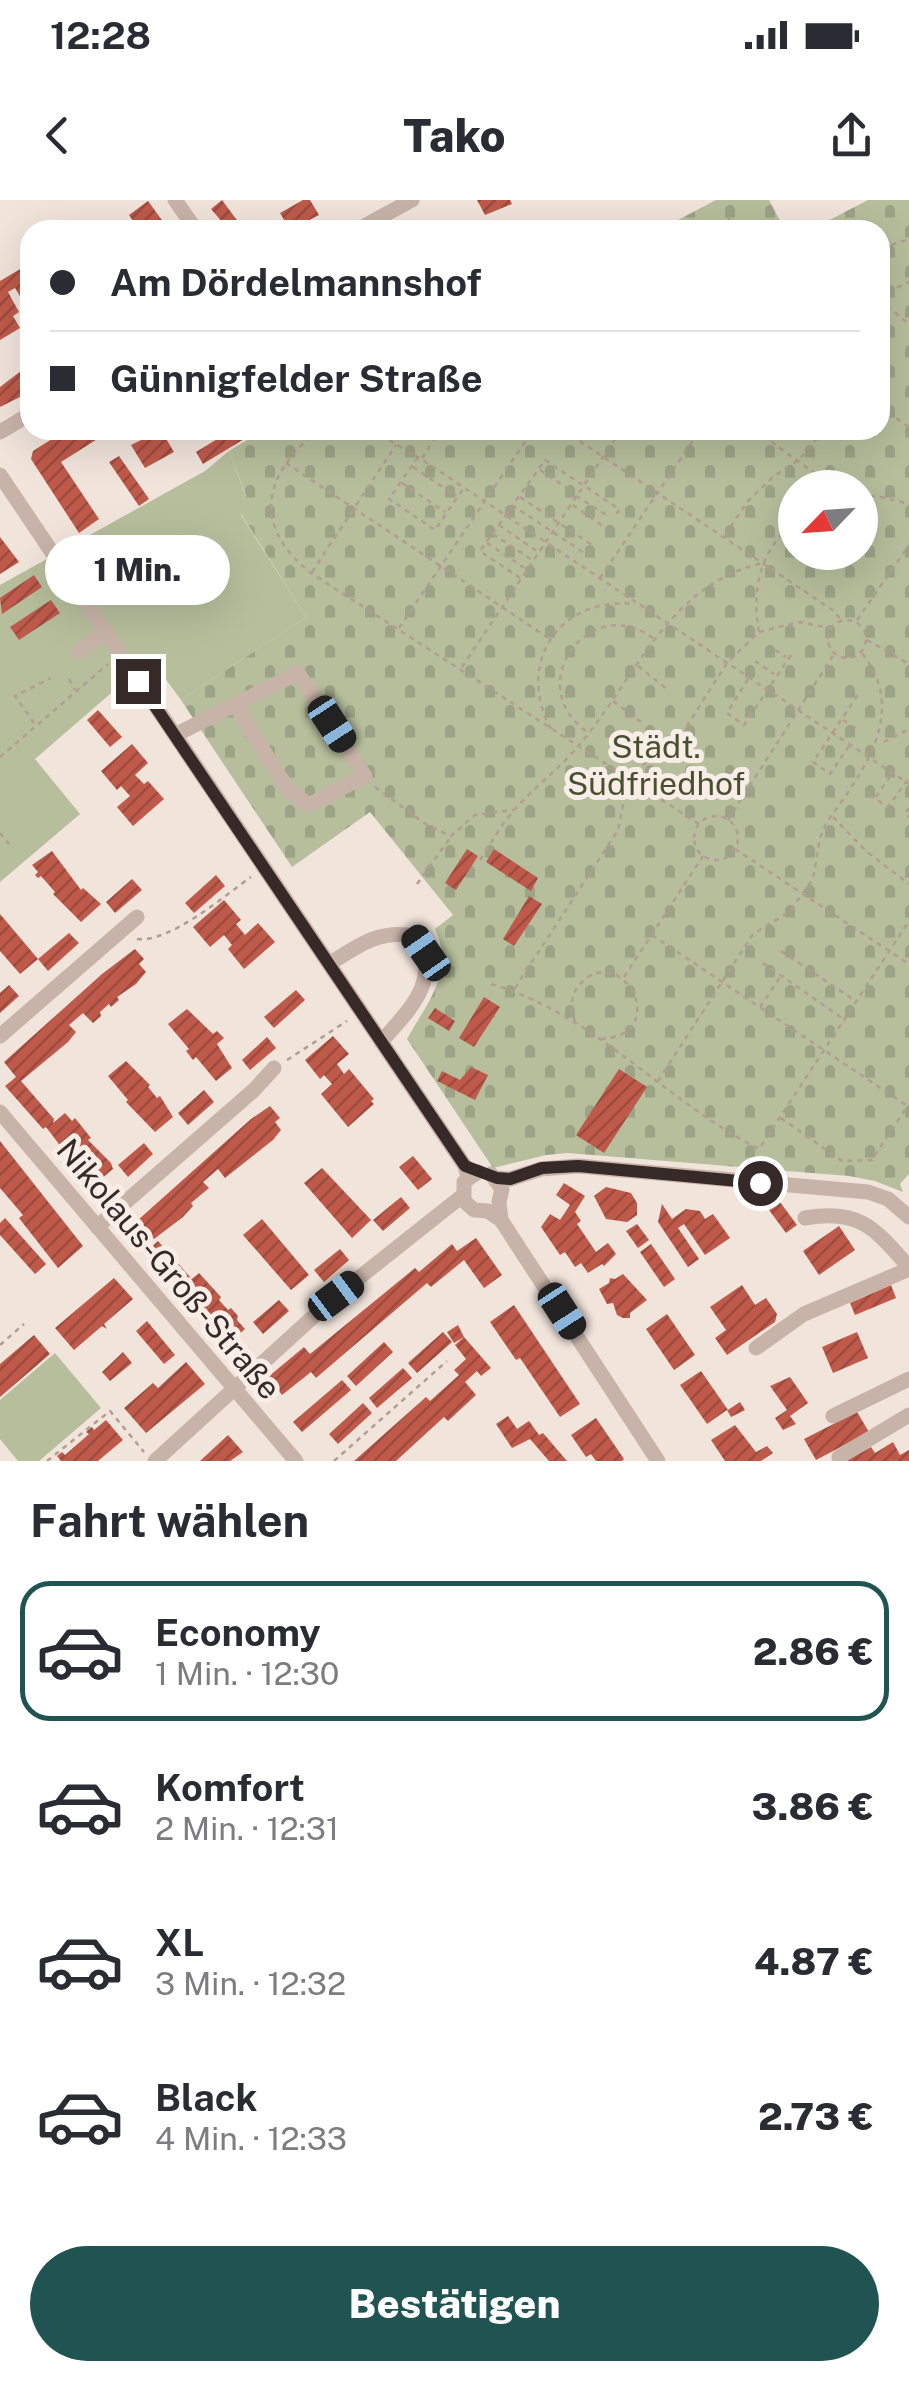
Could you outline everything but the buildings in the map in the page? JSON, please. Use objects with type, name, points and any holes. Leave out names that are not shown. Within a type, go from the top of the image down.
[{"type":"street","points":[[376,220],[412,200]]},
{"type":"street","points":[[0,475],[470,1171],[499,1196],[658,1461]]},
{"type":"street","points":[[79,652],[106,631]]},
{"type":"street","points":[[175,735],[298,673],[366,776],[309,805],[289,792],[235,705]]},
{"type":"street","points":[[0,1036],[137,917]]},
{"type":"street","points":[[329,964],[376,936],[396,932],[414,936],[426,953],[428,969],[419,994],[382,1042]]},
{"type":"street","points":[[97,1227],[254,1090],[274,1068]]},
{"type":"street","name":"Nikolaus-Groß-Straße","points":[[0,1112],[296,1461]]},
{"type":"street","points":[[153,1461],[336,1296],[460,1203],[499,1196],[542,1168],[578,1166],[868,1192],[905,1206]]},
{"type":"street","points":[[460,1203],[470,1171]]},
{"type":"street","points":[[756,1348],[804,1314],[909,1268],[882,1238],[850,1215],[829,1213],[805,1218]]},
{"type":"street","points":[[834,1416],[909,1379]]},
{"type":"street","points":[[839,1457],[909,1416]]},
{"type":"path","points":[[308,440],[286,463],[271,498],[278,540],[289,555],[577,748],[699,824]]},
{"type":"path","points":[[391,440],[908,782],[888,807],[870,795]]},
{"type":"path","points":[[432,440],[389,500],[435,530],[464,488]]},
{"type":"path","points":[[398,629],[526,440]]},
{"type":"path","points":[[577,440],[834,610],[841,620]]},
{"type":"path","points":[[461,668],[614,440]]},
{"type":"path","points":[[600,579],[693,440]]},
{"type":"path","points":[[769,440],[812,470]]},
{"type":"path","points":[[724,536],[748,501],[773,477],[799,460],[816,440]]},
{"type":"path","points":[[312,573],[397,443]]},
{"type":"path","points":[[521,578],[480,551],[545,460],[618,509],[617,514]]},
{"type":"path","points":[[286,463],[550,639]]},
{"type":"path","points":[[412,466],[457,497]]},
{"type":"path","points":[[539,469],[566,488]]},
{"type":"path","points":[[401,482],[447,512]]},
{"type":"path","points":[[518,496],[592,546]]},
{"type":"path","points":[[576,496],[608,516]]},
{"type":"path","points":[[878,496],[909,504]]},
{"type":"path","points":[[571,504],[604,527]]},
{"type":"path","points":[[512,505],[588,556]]},
{"type":"path","points":[[498,525],[539,552]]},
{"type":"path","points":[[492,533],[533,561]]},
{"type":"path","points":[[759,632],[756,597],[763,563],[778,539]]},
{"type":"path","points":[[486,542],[527,570]]},
{"type":"path","points":[[856,621],[909,546]]},
{"type":"path","points":[[480,860],[514,809],[577,748],[667,624],[698,591],[739,568],[763,563]]},
{"type":"path","points":[[552,730],[539,701],[537,685],[538,669],[550,639],[573,616],[587,609],[603,604],[635,604]]},
{"type":"path","points":[[841,620],[856,621],[864,629],[866,640],[861,652],[848,658],[834,654],[827,642],[830,628],[841,620]]},
{"type":"path","points":[[514,990],[618,830],[628,780],[678,740],[727,663],[759,632],[798,622],[830,628]]},
{"type":"path","points":[[588,732],[573,719],[560,692],[561,672],[574,645],[590,632],[608,626],[638,630],[655,640]]},
{"type":"path","points":[[866,640],[909,664]]},
{"type":"path","points":[[775,650],[788,658]]},
{"type":"path","points":[[749,678],[727,713],[744,725],[793,652]]},
{"type":"path","points":[[658,1082],[753,934],[779,920],[813,880],[820,838],[883,742],[888,716],[886,692],[880,670],[861,652]]},
{"type":"path","points":[[0,757],[120,654]]},
{"type":"path","points":[[728,820],[834,654]]},
{"type":"path","points":[[755,661],[776,676]]},
{"type":"path","points":[[637,665],[668,690]]},
{"type":"path","points":[[34,724],[15,696],[51,678]]},
{"type":"path","points":[[69,679],[76,691]]},
{"type":"path","points":[[850,745],[830,774],[812,762],[859,694]]},
{"type":"path","points":[[612,700],[641,722]]},
{"type":"path","points":[[854,700],[862,704]]},
{"type":"path","points":[[842,719],[858,730]]},
{"type":"path","points":[[883,742],[909,729]]},
{"type":"path","points":[[875,798],[892,773]]},
{"type":"path","points":[[366,776],[382,794],[427,825],[451,836]]},
{"type":"path","points":[[909,808],[905,814],[909,816]]},
{"type":"path","points":[[418,884],[451,836],[475,815],[514,809]]},
{"type":"path","points":[[718,816],[728,820],[738,838],[735,849],[721,860],[704,856],[694,843],[699,824],[718,816]]},
{"type":"path","points":[[832,816],[867,852],[909,884]]},
{"type":"path","points":[[0,833],[8,844]]},
{"type":"path","points":[[735,849],[909,964]]},
{"type":"path","points":[[623,979],[704,856]]},
{"type":"path","points":[[116,936],[144,941],[182,926],[264,868]]},
{"type":"path","points":[[491,984],[514,990],[575,1023],[759,1148],[909,922]]},
{"type":"path","points":[[652,935],[908,1107],[872,1160],[842,1161],[780,1117]]},
{"type":"path","points":[[781,951],[855,1001]]},
{"type":"path","points":[[763,964],[843,1019]]},
{"type":"path","points":[[575,1023],[571,1009],[573,994],[582,982],[594,974],[609,973],[623,979],[634,990],[638,1004],[635,1019],[627,1032],[614,1039],[598,1040]]},
{"type":"path","points":[[760,1008],[781,976]]},
{"type":"path","points":[[274,1068],[314,1046],[360,1011]]},
{"type":"path","points":[[0,1346],[24,1324]]},
{"type":"path","points":[[334,1461],[447,1361]]},
{"type":"path","points":[[47,1461],[110,1411],[153,1461]]},
{"type":"green space","points":[[716,200],[769,200],[780,220],[678,220]]},
{"type":"green space","name":"Städt. Südfriedhof","points":[[868,200],[909,200],[909,1174],[900,1184],[903,1192],[849,1176],[568,1153],[493,1168],[407,1039],[440,973],[442,959],[435,929],[453,915],[370,812],[292,867],[181,700],[306,617],[241,514],[246,496],[229,451],[247,440],[890,440],[890,220],[829,220]]},
{"type":"green space","points":[[229,451],[246,497],[241,515],[306,617],[181,700],[154,663],[117,688],[35,759],[80,814],[0,882],[0,585],[205,471]]},
{"type":"green space","points":[[55,1353],[101,1408],[39,1461],[18,1461],[0,1439],[0,1400]]},
{"type":"route","points":[[138,681],[465,1166],[510,1179],[542,1168],[578,1166],[760,1183]]}]
